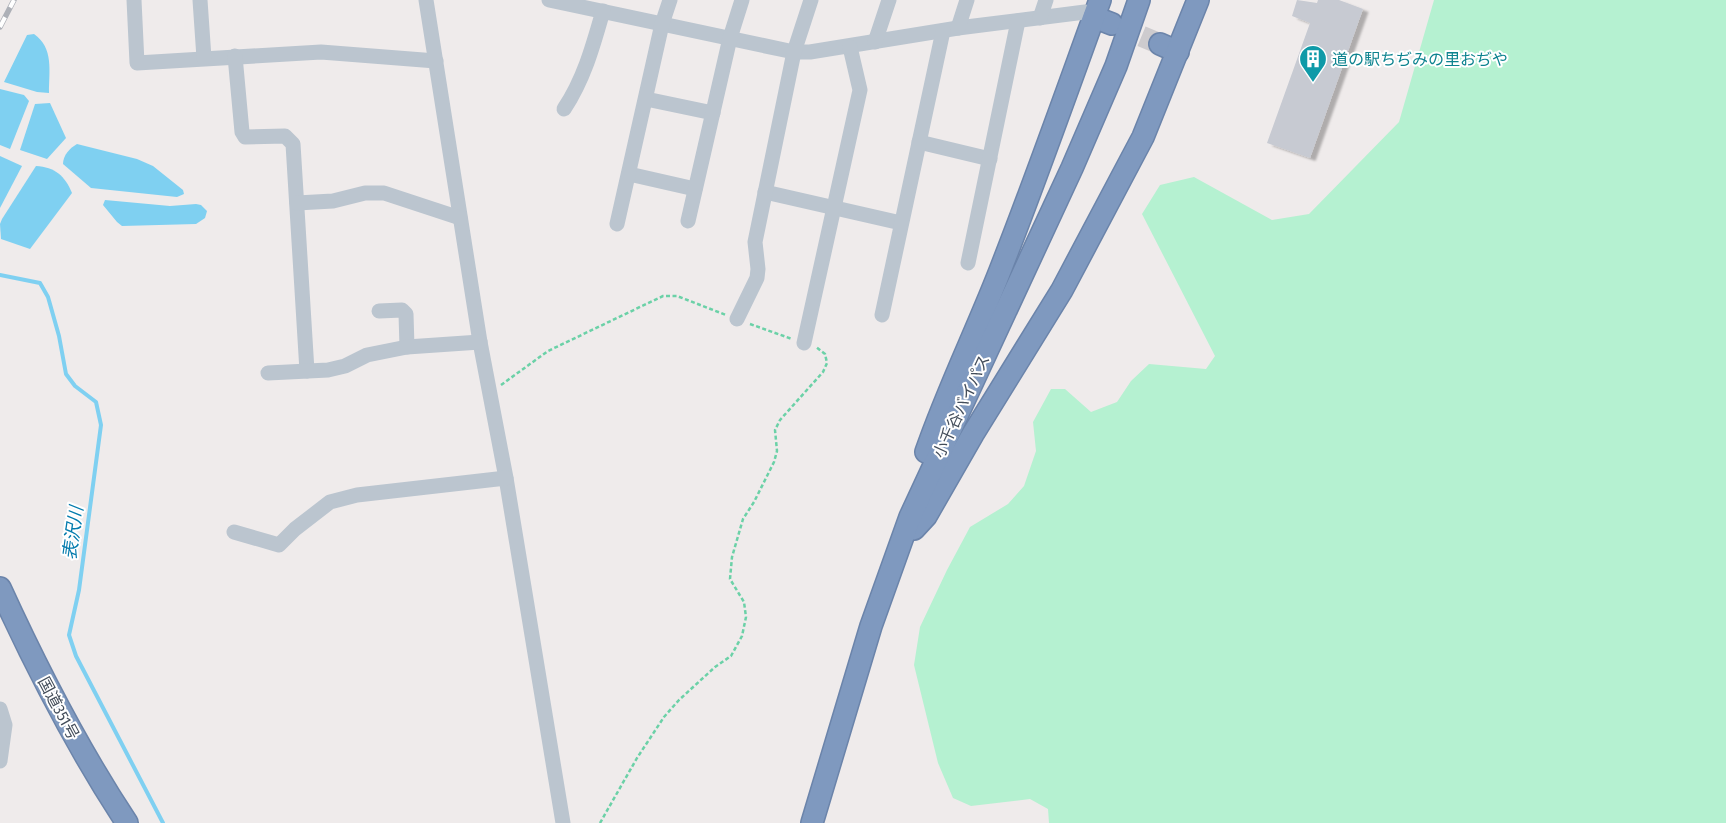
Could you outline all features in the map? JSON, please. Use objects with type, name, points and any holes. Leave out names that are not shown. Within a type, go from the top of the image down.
[{"type":"highway","name":"小千谷バイパス","points":[[812,823],[871,626],[910,517],[1072,168],[1116,66],[1140,0]]},
{"type":"highway","points":[[899,545],[926,516],[973,434],[1062,290],[1143,137],[1169,48],[1198,0]]},
{"type":"highway","points":[[910,517],[926,453],[937,420],[1004,261],[1096,11]]},
{"type":"highway","name":"国道351号","points":[[0,588],[23,638],[85,756],[127,823]]},
{"type":"street","points":[[134,0],[138,63],[321,52],[436,61]]},
{"type":"street","points":[[200,0],[204,58]]},
{"type":"street","points":[[426,0],[480,342],[506,478],[564,823]]},
{"type":"street","points":[[549,0],[600,7],[662,24],[794,52],[850,47],[1018,20],[1096,11]]},
{"type":"street","points":[[617,224],[662,24],[670,0]]},
{"type":"street","points":[[688,221],[730,38],[742,0]]},
{"type":"street","points":[[737,319],[757,278],[758,269],[754,242],[794,52],[811,0]]},
{"type":"street","points":[[875,42],[890,0]]},
{"type":"street","points":[[882,315],[919,142],[950,30],[967,0]]},
{"type":"street","points":[[1040,18],[1046,0]]},
{"type":"street","points":[[564,109],[575,92],[588,64],[600,7]]},
{"type":"street","points":[[968,263],[1018,20]]},
{"type":"street","points":[[804,343],[860,90],[850,47]]},
{"type":"street","points":[[235,56],[242,132],[245,137],[250,139],[285,136],[290,139],[292,144],[307,371]]},
{"type":"street","points":[[646,98],[712,114]]},
{"type":"street","points":[[919,142],[990,158]]},
{"type":"street","points":[[629,174],[695,189]]},
{"type":"street","points":[[765,192],[901,223]]},
{"type":"street","points":[[297,203],[333,200],[365,193],[384,194],[460,218]]},
{"type":"street","points":[[379,311],[402,310],[406,314],[407,347]]},
{"type":"street","points":[[268,374],[345,366],[367,355],[407,347],[480,342]]},
{"type":"street","points":[[234,532],[279,545],[295,529],[330,502],[357,496],[506,478]]},
{"type":"street","points":[[0,709],[5,725],[0,761]]},
{"type":"path","points":[[489,393],[548,351],[663,296],[677,296],[820,348],[825,354],[827,363],[823,372],[780,420],[776,430],[777,451],[774,462],[754,502],[743,519],[732,558],[730,579],[744,602],[746,616],[742,636],[731,656],[715,667],[678,700],[664,717],[637,758],[600,823]]},
{"type":"green space","points":[[1434,0],[1726,0],[1726,823],[1049,823],[1048,809],[1030,799],[971,806],[953,798],[938,763],[914,665],[920,627],[970,527],[1008,504],[1024,486],[1036,451],[1033,422],[1051,389],[1065,389],[1091,412],[1117,402],[1131,381],[1149,364],[1206,369],[1215,356],[1142,214],[1160,185],[1194,177],[1272,220],[1309,214],[1399,122]]},
{"type":"water","points":[[34,34],[45,46],[48,53],[50,68],[49,93],[37,92],[4,82],[27,35]]},
{"type":"water","points":[[0,89],[24,95],[29,101],[10,149],[0,145]]},
{"type":"water","points":[[50,103],[66,138],[47,159],[20,150],[35,104]]},
{"type":"water","points":[[77,144],[137,159],[153,166],[183,190],[184,194],[177,197],[91,188],[63,164],[67,152]]},
{"type":"water","points":[[0,156],[22,166],[0,208]]},
{"type":"water","points":[[36,166],[54,170],[63,177],[72,193],[30,249],[1,239],[0,224]]},
{"type":"water","points":[[105,200],[170,206],[196,204],[201,205],[207,211],[205,218],[196,224],[122,226],[103,205]]},
{"type":"building","name":"道の駅ちぢみの里おぢや","points":[[1297,0],[1317,3],[1318,0],[1339,0],[1363,9],[1310,158],[1267,143],[1310,23],[1292,16]]},
{"type":"waterway","name":"表沢川","points":[[0,275],[40,283],[48,297],[59,336],[66,374],[75,386],[96,402],[101,425],[79,590],[69,635],[76,656],[163,823]]},
{"type":"tunnel","points":[[1112,24],[1160,44]]},
{"type":"railway","points":[[0,27],[14,0]]},
{"type":"place","name":"道の駅ちぢみの里おぢや","points":[[1313,83]]}]
